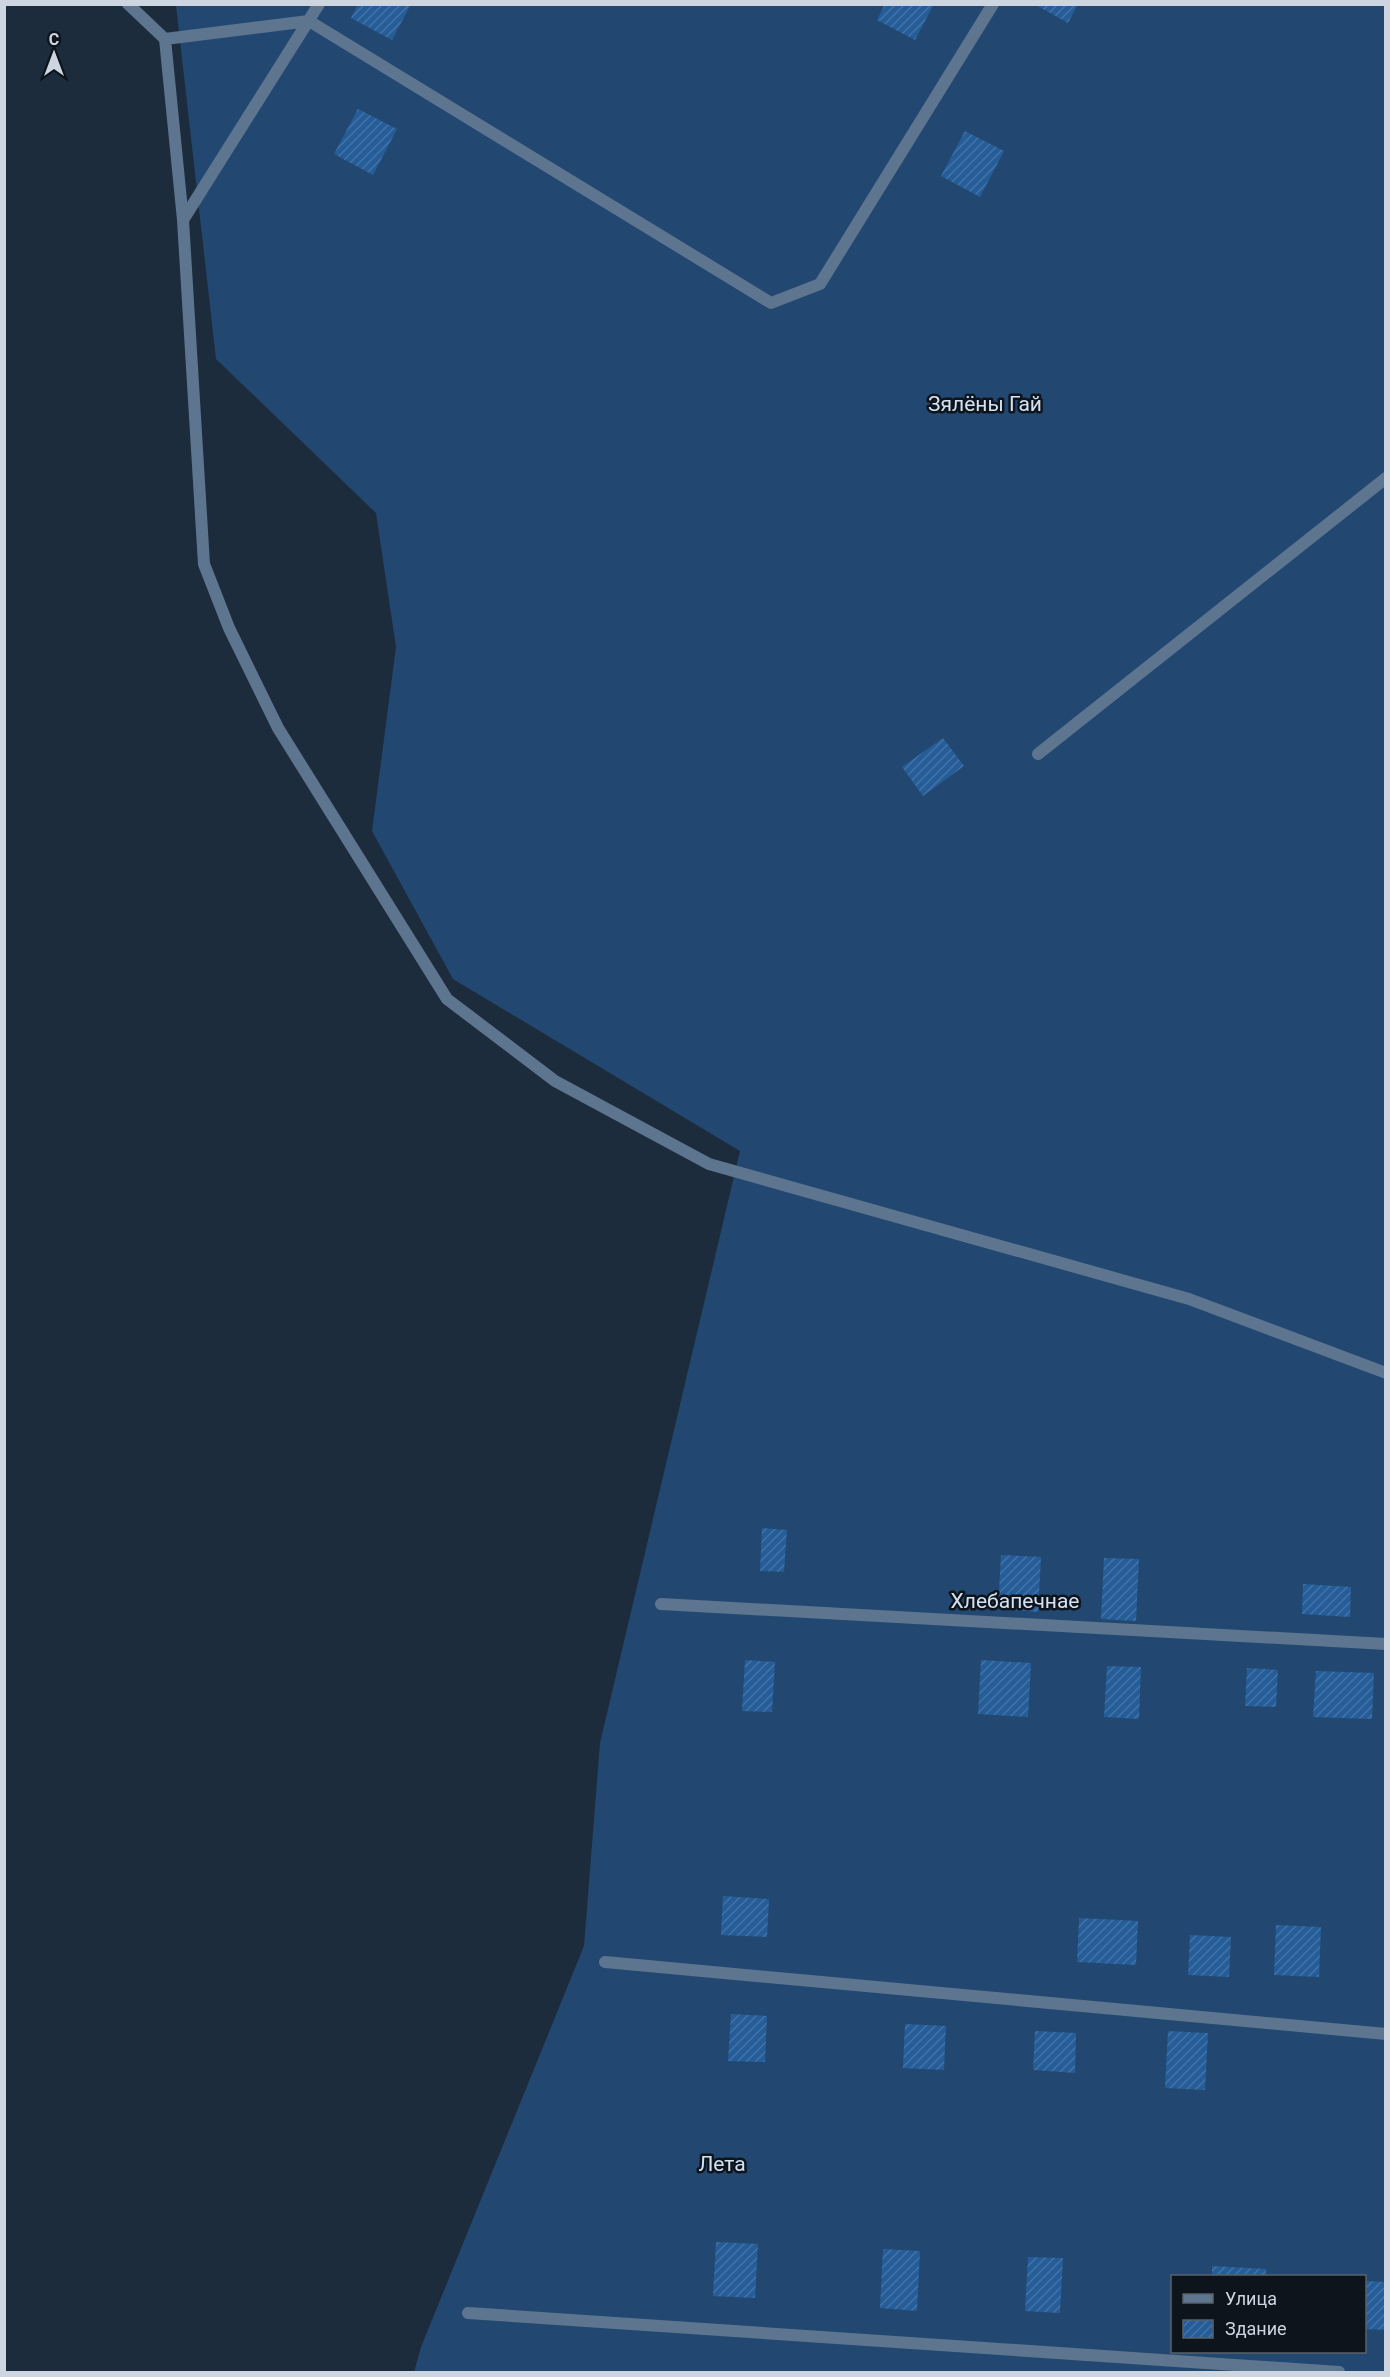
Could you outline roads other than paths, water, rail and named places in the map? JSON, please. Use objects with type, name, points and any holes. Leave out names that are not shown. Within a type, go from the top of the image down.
[{"type":"street","points":[[128,4],[165,39],[183,220],[204,564],[229,628],[278,728],[447,999],[555,1081],[709,1164],[1189,1299],[1386,1373]]},
{"type":"street","points":[[183,220],[319,4]]},
{"type":"street","points":[[165,39],[309,21],[771,303],[820,284],[993,4]]},
{"type":"street","points":[[1038,754],[1386,478]]},
{"type":"street","points":[[661,1604],[1386,1644]]},
{"type":"street","points":[[605,1962],[1386,2034]]},
{"type":"street","points":[[468,2313],[1339,2373]]},
{"type":"park label","name":"Зялёны Гай","points":[[985,404]]},
{"type":"park label","name":"Хлебапечнае","points":[[1015,1601]]},
{"type":"park label","name":"Лета","points":[[722,2164]]}]
